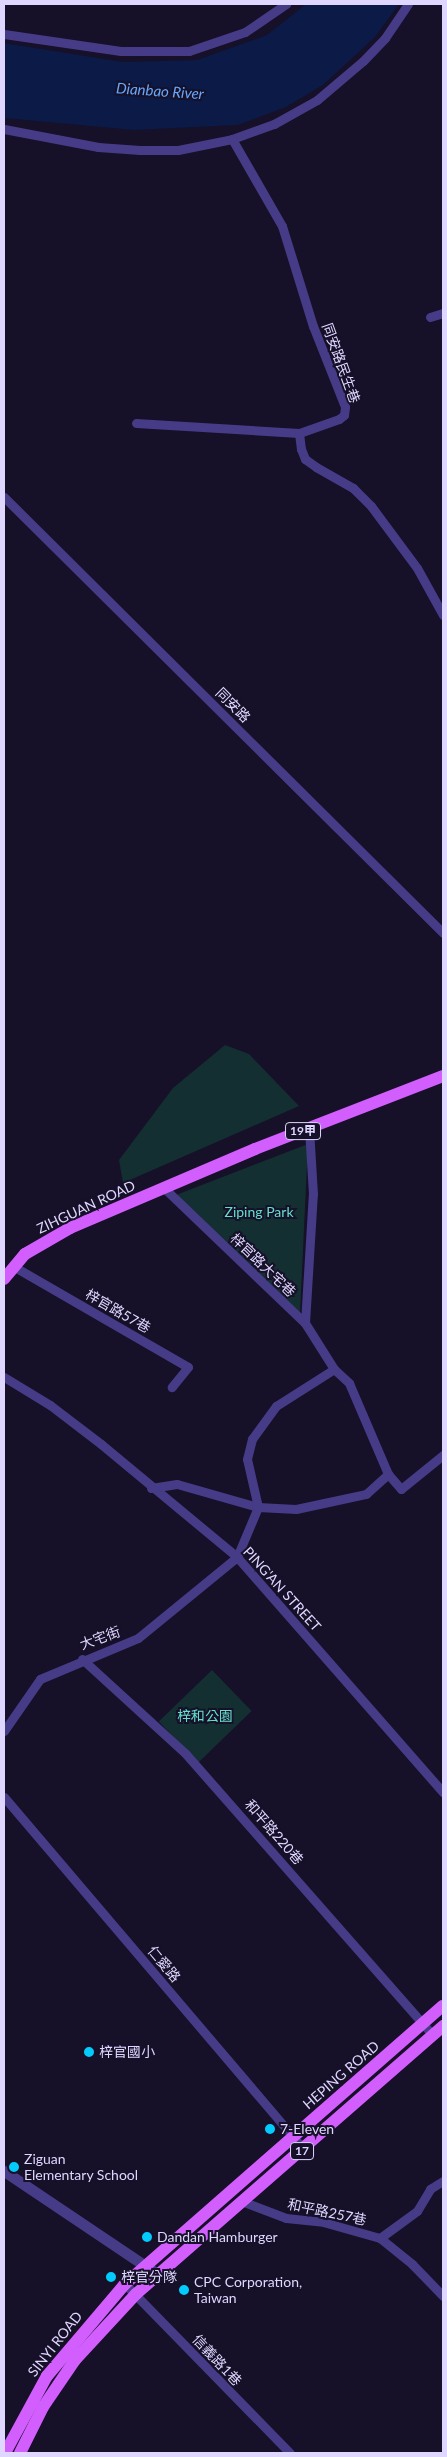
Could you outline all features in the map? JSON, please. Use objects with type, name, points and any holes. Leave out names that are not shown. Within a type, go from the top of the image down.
[{"type":"main road","name":"19甲","points":[[163,1187],[443,1076]]},
{"type":"main road","name":"ZIHGUAN ROAD","points":[[4,1279],[25,1254],[54,1236],[163,1187]]},
{"type":"main road","name":"HEPING ROAD","points":[[146,2266],[443,2006]]},
{"type":"main road","name":"17","points":[[159,2275],[443,2026]]},
{"type":"main road","name":"SINYI ROAD","points":[[5,2453],[47,2376],[67,2349],[125,2284],[146,2266]]},
{"type":"main road","name":"SINYI ROAD","points":[[20,2453],[43,2407],[74,2360],[136,2294],[159,2275]]},
{"type":"street","points":[[4,34],[121,51],[189,51],[245,32],[286,4]]},
{"type":"street","points":[[4,129],[98,147],[140,150],[178,150],[232,139],[274,124],[317,100],[363,61],[385,38],[408,4]]},
{"type":"street","name":"同安路民生巷","points":[[232,139],[282,226],[313,326],[345,407],[344,414],[339,419],[299,433]]},
{"type":"street","points":[[430,317],[443,312]]},
{"type":"street","points":[[136,423],[299,433],[306,459],[353,488],[371,506],[417,568],[443,615]]},
{"type":"street","name":"同安路","points":[[4,497],[443,933]]},
{"type":"street","points":[[305,1323],[313,1194],[310,1128]]},
{"type":"street","name":"梓官路大宅巷","points":[[163,1187],[305,1323],[334,1369],[357,1398],[361,1416],[388,1474],[401,1489],[443,1455]]},
{"type":"street","name":"梓官路57巷","points":[[13,1266],[188,1367],[172,1387]]},
{"type":"street","points":[[237,1557],[258,1507],[247,1459],[257,1431],[276,1406],[334,1369]]},
{"type":"street","name":"PING'AN STREET","points":[[4,1377],[50,1405],[237,1557],[443,1792]]},
{"type":"street","points":[[151,1488],[177,1484],[258,1507],[296,1509],[366,1494],[388,1474]]},
{"type":"street","name":"大宅街","points":[[4,1731],[40,1679],[82,1659],[120,1648],[138,1638],[237,1557]]},
{"type":"street","name":"和平路220巷","points":[[82,1659],[185,1753],[433,2035]]},
{"type":"street","name":"仁愛路","points":[[4,1797],[304,2149]]},
{"type":"street","points":[[4,2171],[159,2275]]},
{"type":"street","points":[[380,2238],[417,2211],[430,2189],[443,2181]]},
{"type":"street","name":"和平路257巷","points":[[244,2202],[286,2218],[323,2222],[380,2238],[412,2264],[443,2296]]},
{"type":"street","name":"信義路1巷","points":[[125,2284],[290,2453]]},
{"type":"green space","points":[[225,1045],[249,1054],[299,1106],[123,1183],[119,1160],[173,1088]]},
{"type":"green space","name":"Ziping Park","points":[[308,1144],[300,1314],[176,1195]]},
{"type":"green space","name":"梓和公園","points":[[212,1670],[252,1711],[198,1762],[159,1721]]},
{"type":"water","name":"Dianbao River","points":[[306,4],[399,4],[375,37],[323,85],[286,107],[238,125],[134,130],[4,118],[4,43],[123,62],[197,60],[267,35]]},
{"type":"place","name":"梓官國小","points":[[89,2052]]},
{"type":"place","name":"7-Eleven","points":[[270,2129]]},
{"type":"place","name":"Ziguan Elementary School","points":[[14,2167]]},
{"type":"place","name":"Dandan Hamburger","points":[[147,2237]]},
{"type":"place","name":"梓官分隊","points":[[111,2277]]},
{"type":"place","name":"CPC Corporation, Taiwan","points":[[184,2290]]}]
